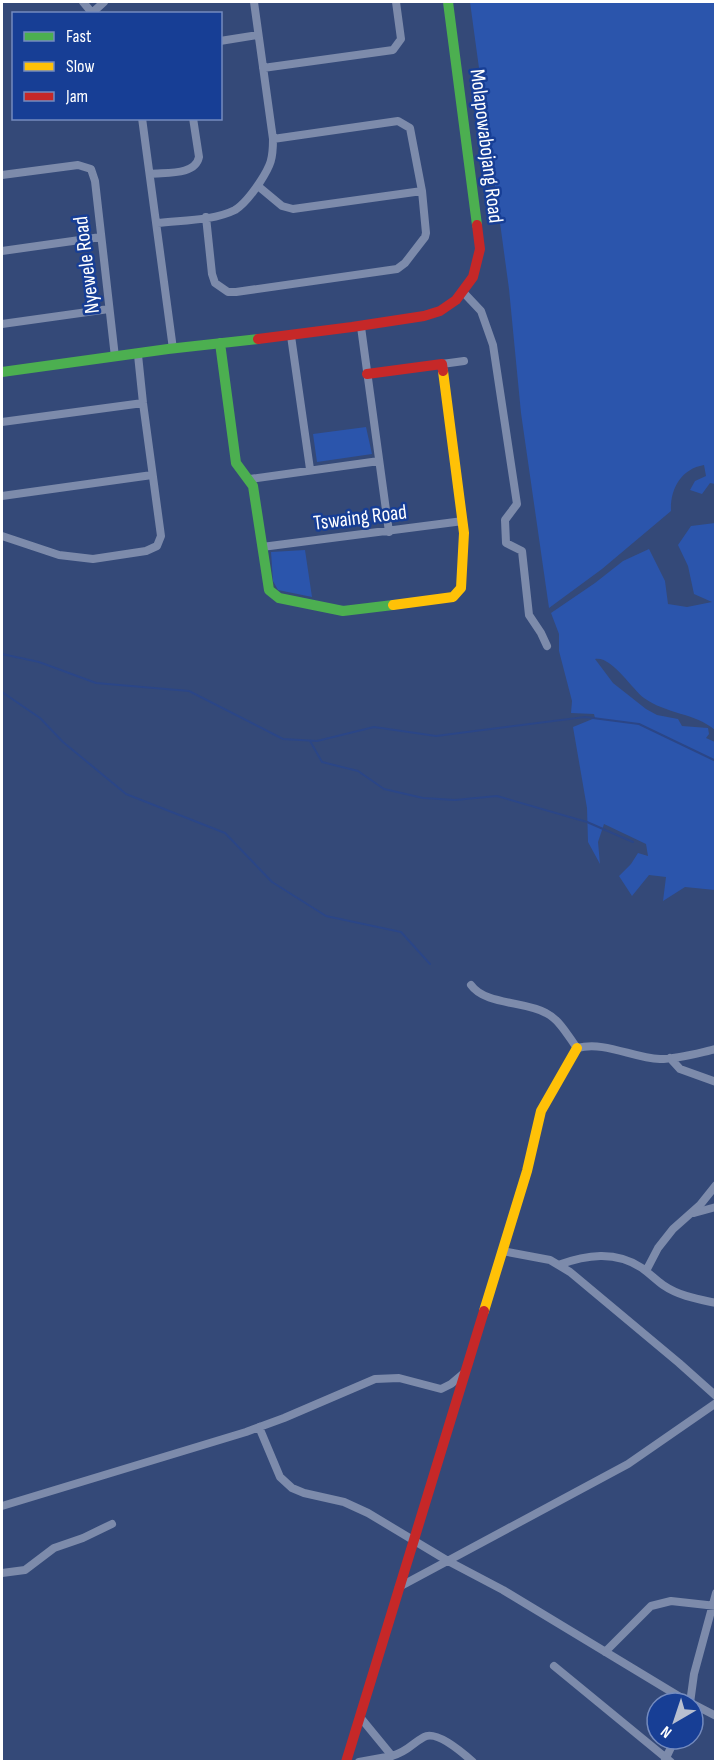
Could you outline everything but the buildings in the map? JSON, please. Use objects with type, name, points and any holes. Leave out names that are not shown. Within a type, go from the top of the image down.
[{"type":"street","points":[[157,223],[221,215],[236,210],[258,186],[272,162],[273,139],[254,2]]},
{"type":"street","points":[[263,68],[393,50],[401,39],[396,2]]},
{"type":"street","name":"Molapowabojang Road","points":[[448,2],[479,242],[478,263],[464,293]]},
{"type":"street","points":[[222,41],[258,35]]},
{"type":"street","points":[[141,120],[173,349]]},
{"type":"street","points":[[150,174],[189,170],[198,163],[193,120]]},
{"type":"street","points":[[206,217],[212,274],[215,283],[228,292],[401,267],[425,237],[422,191],[412,134],[405,124],[398,121],[273,139]]},
{"type":"street","name":"Nyewele Road","points":[[2,175],[78,165],[91,169],[95,182],[116,357]]},
{"type":"street","points":[[258,186],[282,206],[293,209],[422,191]]},
{"type":"street","points":[[2,251],[101,237]]},
{"type":"street","points":[[2,372],[361,327],[438,312],[464,293],[481,311],[493,345],[517,504],[505,520],[506,543],[522,551],[529,615],[547,646]]},
{"type":"street","points":[[2,324],[109,309]]},
{"type":"street","points":[[361,327],[389,532]]},
{"type":"street","points":[[291,336],[310,469]]},
{"type":"street","points":[[220,343],[236,463],[239,470],[250,479],[267,587],[279,598],[343,611],[449,598],[461,588],[463,521],[442,364]]},
{"type":"street","points":[[2,536],[59,555],[93,559],[153,549],[159,542],[161,536],[138,355]]},
{"type":"street","points":[[367,374],[464,362]]},
{"type":"street","points":[[2,422],[143,403]]},
{"type":"street","points":[[250,479],[379,461]]},
{"type":"street","points":[[2,496],[152,475]]},
{"type":"street","name":"Tswaing Road","points":[[262,547],[463,521]]},
{"type":"street","points":[[471,985],[482,995],[530,1006],[548,1013],[559,1023],[577,1048]]},
{"type":"street","points":[[577,1048],[605,1047],[658,1059],[716,1049]]},
{"type":"street","points":[[346,1761],[527,1172],[541,1111],[577,1048]]},
{"type":"street","points":[[670,1058],[680,1069],[716,1082]]},
{"type":"street","points":[[646,1271],[658,1248],[673,1229],[700,1205],[716,1185]]},
{"type":"street","points":[[689,1215],[716,1207]]},
{"type":"street","points":[[502,1251],[550,1260],[570,1272],[716,1396]]},
{"type":"street","points":[[558,1265],[580,1257],[602,1254],[640,1267],[663,1285],[683,1295],[716,1303]]},
{"type":"street","points":[[2,1506],[260,1427],[375,1379],[399,1378],[441,1389],[465,1373]]},
{"type":"street","points":[[399,1587],[628,1464],[716,1403]]},
{"type":"street","points":[[260,1427],[280,1477],[292,1488],[344,1502],[368,1513],[447,1561],[503,1590],[671,1691]]},
{"type":"street","points":[[2,1573],[26,1570],[54,1548],[83,1538],[112,1524]]},
{"type":"street","points":[[692,1691],[694,1674],[716,1593]]},
{"type":"street","points":[[605,1652],[651,1606],[671,1601],[714,1606]]},
{"type":"street","points":[[554,1666],[667,1760]]},
{"type":"street","points":[[360,1717],[392,1756]]},
{"type":"street","points":[[359,1761],[405,1752],[430,1734],[440,1737],[472,1761]]},
{"type":"shaded area","points":[[470,2],[715,2],[715,484],[710,483],[702,494],[690,490],[695,481],[706,476],[704,465],[689,471],[678,481],[672,495],[671,511],[602,569],[549,608],[521,413],[509,289]]},
{"type":"shaded area","points":[[366,427],[372,454],[317,462],[313,434]]},
{"type":"shaded area","points":[[715,523],[715,730],[699,720],[644,698],[608,662],[595,659],[613,683],[646,709],[657,715],[678,719],[682,726],[708,728],[709,734],[706,738],[715,742],[715,890],[685,887],[663,901],[666,877],[649,875],[632,896],[619,876],[638,853],[648,856],[646,844],[604,824],[598,842],[600,864],[588,842],[587,808],[573,727],[595,718],[594,714],[571,713],[572,701],[559,651],[559,634],[551,613],[623,561],[649,549],[665,581],[668,604],[687,607],[712,602],[694,594],[688,566],[678,545],[691,526]]},
{"type":"shaded area","points":[[305,550],[312,597],[278,590],[273,581],[271,552]]},
{"type":"waterway","points":[[2,654],[39,662],[96,683],[189,691],[283,739],[317,741],[374,727],[436,736],[585,717],[639,724],[716,761]]},
{"type":"waterway","points":[[2,692],[40,718],[63,742],[126,794],[225,833],[272,882],[326,916],[401,932],[430,964]]},
{"type":"waterway","points":[[310,741],[322,762],[358,771],[384,789],[423,798],[455,800],[497,796],[587,822],[633,842]]},
{"type":"traffic: fast","points":[[448,2],[477,225]]},
{"type":"traffic: fast","points":[[2,372],[258,339]]},
{"type":"traffic: fast","points":[[220,343],[236,463],[253,486],[269,590],[279,598],[343,611],[393,605]]},
{"type":"traffic: slow","points":[[393,605],[453,597],[461,588],[464,533],[443,371]]},
{"type":"traffic: slow","points":[[484,1311],[527,1171],[541,1111],[577,1048]]},
{"type":"traffic: jam","points":[[258,339],[424,316],[440,311],[456,300],[473,277],[480,249],[477,225]]},
{"type":"traffic: jam","points":[[367,374],[442,364],[443,371]]},
{"type":"traffic: jam","points":[[346,1762],[484,1311]]}]
